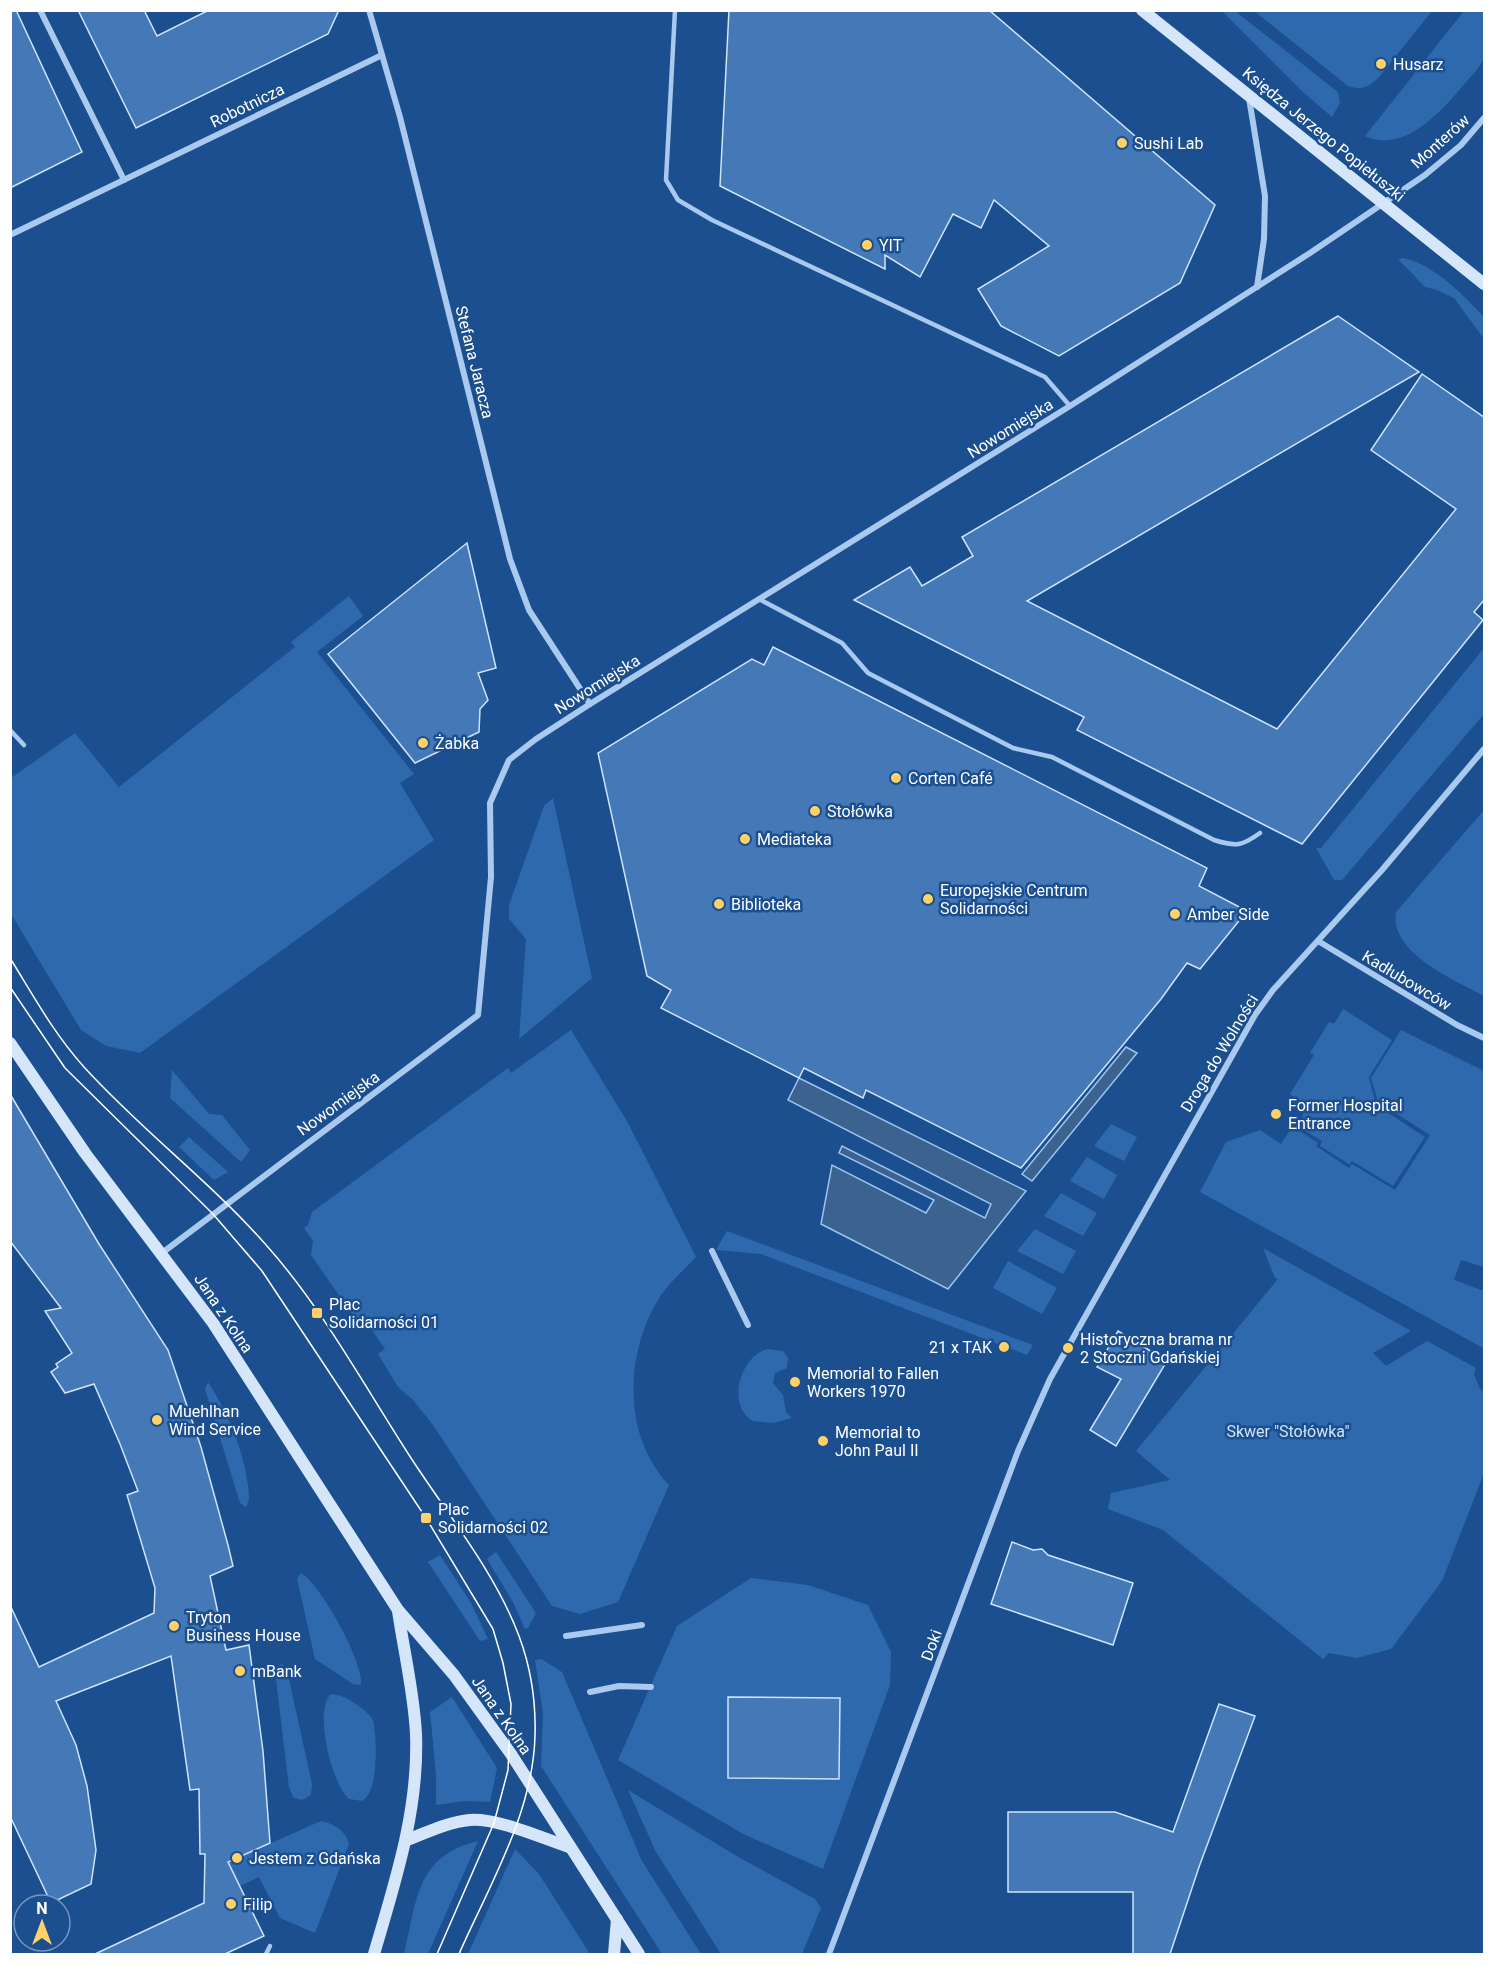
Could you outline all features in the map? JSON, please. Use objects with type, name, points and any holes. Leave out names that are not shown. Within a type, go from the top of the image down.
[{"type":"main road","name":"Księdza Jerzego Popiełuszki","points":[[1142,10],[1485,284]]},
{"type":"main road","name":"Jana z Kolna","points":[[11,1046],[85,1153],[213,1323],[398,1610],[454,1676],[492,1728],[639,1954]]},
{"type":"main road","name":"Jana z Kolna","points":[[374,1954],[407,1840],[413,1794],[416,1734],[398,1610]]},
{"type":"main road","points":[[407,1840],[452,1823],[472,1820],[494,1823],[569,1847]]},
{"type":"main road","points":[[614,1954],[617,1918]]},
{"type":"street","points":[[40,10],[124,180]]},
{"type":"street","name":"Stefana Jaracza","points":[[369,10],[403,129],[510,559],[529,610],[590,705]]},
{"type":"street","name":"Robotnicza","points":[[10,234],[382,55]]},
{"type":"street","points":[[1248,94],[1265,196],[1257,287]]},
{"type":"street","name":"Monterów","points":[[1384,203],[1425,175],[1461,145],[1485,118]]},
{"type":"street","name":"Nowomiejska","points":[[162,1253],[478,1015],[491,877],[490,803],[509,760],[536,739],[1070,406],[1384,203]]},
{"type":"street","name":"Droga do Wolności","points":[[1068,1348],[1239,1039],[1272,990],[1382,870],[1485,749]]},
{"type":"street","name":"Kadłubowców","points":[[1318,941],[1457,1025],[1485,1038]]},
{"type":"street","points":[[712,1251],[748,1325]]},
{"type":"street","name":"Doki","points":[[829,1954],[1018,1451],[1043,1394],[1068,1348]]},
{"type":"street","points":[[566,1636],[642,1625]]},
{"type":"street","points":[[590,1692],[619,1686],[651,1687]]},
{"type":"lane","points":[[675,10],[666,180],[678,200],[712,220],[1045,377],[1070,406]]},
{"type":"lane","points":[[759,599],[842,643],[868,673],[1013,748],[1052,757],[1214,840],[1230,845],[1244,844],[1260,833]]},
{"type":"lane","points":[[10,730],[24,745]]},
{"type":"lane","points":[[266,1954],[270,1946]]},
{"type":"green space","points":[[1222,11],[1235,11],[1338,92],[1340,103],[1332,117],[1304,93]]},
{"type":"green space","points":[[1254,11],[1432,11],[1380,76],[1369,85],[1358,88],[1348,86]]},
{"type":"green space","points":[[1464,11],[1484,11],[1485,52],[1477,69],[1448,103],[1423,126],[1395,139],[1380,140],[1365,136]]},
{"type":"green space","points":[[1403,258],[1437,274],[1467,299],[1484,317],[1484,339],[1454,298],[1425,287],[1398,259]]},
{"type":"green space","points":[[349,596],[363,616],[317,652],[414,774],[400,783],[434,840],[140,1053],[106,1046],[81,1030],[11,914],[11,778],[75,733],[119,787],[295,647],[291,642]]},
{"type":"green space","points":[[1484,648],[1484,714],[1342,880],[1334,880],[1316,848],[1321,848]]},
{"type":"green space","points":[[553,798],[592,978],[519,1039],[526,939],[509,919],[509,905],[544,806]]},
{"type":"green space","points":[[1484,810],[1484,996],[1442,973],[1413,952],[1403,940],[1397,927],[1396,912]]},
{"type":"green space","points":[[1343,1009],[1392,1040],[1369,1077],[1376,1105],[1425,1137],[1393,1186],[1352,1161],[1349,1164],[1320,1146],[1322,1141],[1302,1129],[1294,1130],[1303,1115],[1301,1102],[1290,1094],[1314,1055],[1310,1053],[1329,1022],[1334,1024]]},
{"type":"green space","points":[[571,1030],[627,1121],[696,1257],[661,1295],[640,1341],[635,1366],[636,1417],[642,1442],[653,1464],[669,1485],[618,1602],[580,1614],[552,1606],[433,1425],[413,1400],[398,1387],[378,1354],[385,1349],[369,1326],[363,1330],[311,1255],[313,1241],[304,1228],[308,1225],[312,1212],[508,1068],[511,1073]]},
{"type":"green space","points":[[1401,1030],[1484,1071],[1484,1267],[1461,1260],[1454,1280],[1484,1291],[1483,1348],[1200,1192],[1226,1142],[1260,1130],[1281,1144],[1290,1130],[1300,1131],[1318,1143],[1316,1146],[1349,1168],[1352,1164],[1395,1190],[1430,1135],[1378,1102],[1371,1078]]},
{"type":"green space","points":[[172,1070],[209,1114],[222,1115],[250,1150],[241,1162],[170,1098]]},
{"type":"green space","points":[[1111,1124],[1137,1137],[1124,1161],[1094,1146]]},
{"type":"green space","points":[[189,1137],[228,1172],[214,1180],[179,1147]]},
{"type":"green space","points":[[1087,1157],[1117,1175],[1104,1199],[1070,1181]]},
{"type":"green space","points":[[1061,1193],[1097,1213],[1083,1236],[1044,1216]]},
{"type":"green space","points":[[1035,1229],[1076,1251],[1063,1274],[1017,1251]]},
{"type":"green space","points":[[727,1231],[1033,1345],[1027,1355],[761,1254],[716,1250]]},
{"type":"green space","name":"Skwer \"Stołówka\"","points":[[1263,1248],[1411,1331],[1373,1353],[1386,1366],[1427,1341],[1476,1368],[1474,1374],[1480,1389],[1484,1391],[1484,1473],[1442,1581],[1391,1649],[1357,1658],[1329,1653],[1323,1659],[1163,1530],[1108,1509],[1111,1493],[1170,1480],[1136,1451],[1278,1279],[1275,1278]]},
{"type":"green space","points":[[1008,1261],[1057,1288],[1042,1314],[993,1288]]},
{"type":"green space","points":[[768,1349],[783,1351],[788,1358],[787,1368],[775,1373],[773,1383],[783,1395],[786,1412],[792,1418],[773,1423],[753,1421],[745,1414],[738,1393],[744,1370],[750,1361],[758,1353]]},
{"type":"green space","points":[[208,1382],[228,1419],[238,1444],[248,1485],[249,1500],[246,1507],[240,1503],[205,1389]]},
{"type":"green space","points":[[496,1552],[536,1613],[528,1628],[525,1629],[513,1602],[487,1559]]},
{"type":"green space","points":[[440,1555],[471,1603],[488,1639],[480,1641],[428,1562]]},
{"type":"green space","points":[[301,1573],[319,1592],[339,1624],[356,1660],[361,1685],[353,1684],[315,1659],[297,1578]]},
{"type":"green space","points":[[751,1578],[808,1585],[868,1605],[891,1652],[890,1685],[823,1869],[743,1834],[618,1760],[677,1626]]},
{"type":"green space","points":[[541,1659],[562,1672],[642,1861],[701,1954],[662,1954],[541,1766],[543,1713],[535,1660]]},
{"type":"green space","points":[[282,1664],[287,1670],[312,1784],[311,1795],[302,1800],[294,1798],[289,1788],[275,1671],[277,1666]]},
{"type":"green space","points":[[331,1694],[354,1703],[373,1720],[376,1751],[374,1776],[368,1796],[362,1801],[349,1799],[336,1779],[331,1764],[324,1731],[324,1715],[326,1703]]},
{"type":"green space","points":[[452,1697],[497,1768],[490,1802],[465,1801],[436,1805],[436,1774],[430,1712]]},
{"type":"green space","points":[[628,1790],[740,1858],[815,1899],[821,1908],[802,1954],[721,1954],[656,1852]]},
{"type":"green space","points":[[321,1821],[339,1829],[349,1844],[315,1933],[280,1918],[259,1877],[240,1886],[228,1862]]},
{"type":"green space","points":[[478,1841],[428,1954],[404,1954],[417,1899],[430,1870],[457,1848]]},
{"type":"green space","points":[[515,1849],[539,1874],[590,1954],[468,1954]]},
{"type":"shaded area","points":[[1126,1047],[1137,1053],[1032,1181],[1022,1174]]},
{"type":"shaded area","points":[[799,1078],[1026,1191],[948,1289],[821,1224],[832,1165],[926,1213],[934,1200],[839,1153],[842,1146],[985,1218],[991,1204],[788,1100]]},
{"type":"building","points":[[10,10],[16,10],[82,152],[10,188]]},
{"type":"building","points":[[78,10],[144,10],[157,36],[209,10],[339,10],[328,34],[136,128]]},
{"type":"building","points":[[729,10],[989,10],[1215,205],[1180,283],[1059,356],[1001,326],[978,289],[1049,246],[994,200],[981,228],[953,214],[920,277],[885,255],[885,269],[720,186]]},
{"type":"building","points":[[1338,316],[1419,372],[1027,601],[1277,729],[1456,509],[1371,450],[1422,374],[1485,418],[1485,599],[1474,612],[1483,620],[1302,844],[1077,730],[1084,717],[854,600],[910,567],[922,586],[973,556],[962,537]]},
{"type":"building","points":[[467,543],[496,668],[478,673],[488,700],[480,709],[479,732],[415,763],[328,654]]},
{"type":"building","name":"Europejskie Centrum Solidarności","points":[[773,647],[1207,868],[1199,886],[1247,911],[1200,969],[1187,963],[1161,999],[1021,1168],[866,1090],[863,1098],[804,1068],[799,1078],[661,1008],[671,990],[647,976],[598,753],[752,659],[764,665]]},
{"type":"building","name":"Tryton Business House","points":[[10,1094],[99,1244],[168,1350],[201,1447],[228,1545],[233,1566],[210,1576],[226,1650],[249,1645],[263,1751],[270,1843],[228,1862],[264,1936],[225,1954],[95,1954],[204,1903],[205,1854],[200,1854],[199,1789],[190,1790],[171,1656],[56,1701],[76,1745],[87,1786],[96,1850],[91,1884],[72,1893],[46,1893],[10,1816],[10,1605],[39,1667],[154,1613],[155,1588],[127,1495],[138,1491],[120,1444],[94,1384],[65,1393],[51,1372],[58,1367],[56,1364],[72,1353],[45,1311],[61,1308],[10,1241]]},
{"type":"building","points":[[1118,1331],[1167,1361],[1116,1446],[1090,1430],[1121,1379],[1097,1367]]},
{"type":"building","points":[[1012,1542],[1033,1550],[1042,1549],[1048,1555],[1133,1583],[1113,1645],[991,1604]]},
{"type":"building","points":[[728,1697],[840,1698],[839,1779],[728,1778]]},
{"type":"building","points":[[1219,1704],[1255,1716],[1199,1867],[1170,1954],[1133,1954],[1133,1892],[1008,1892],[1008,1812],[1115,1812],[1173,1832]]},
{"type":"tram line","points":[[10,958],[53,1028],[84,1067],[129,1113],[223,1200],[267,1246],[307,1296],[411,1458],[470,1544],[509,1612],[527,1660],[534,1698],[535,1736],[532,1765],[518,1821],[508,1848],[459,1954]]},
{"type":"tram line","points":[[10,987],[65,1068],[213,1214],[262,1271],[426,1518],[493,1629],[511,1704],[508,1770],[494,1823],[437,1954]]},
{"type":"place","name":"Husarz","points":[[1381,64]]},
{"type":"place","name":"Sushi Lab","points":[[1122,143]]},
{"type":"place","name":"YIT","points":[[867,245]]},
{"type":"place","name":"Żabka","points":[[423,743]]},
{"type":"place","name":"Corten Café","points":[[896,778]]},
{"type":"place","name":"Stołówka","points":[[815,811]]},
{"type":"place","name":"Mediateka","points":[[745,839]]},
{"type":"place","name":"Europejskie Centrum Solidarności","points":[[928,899]]},
{"type":"place","name":"Biblioteka","points":[[719,904]]},
{"type":"place","name":"Amber Side","points":[[1175,914]]},
{"type":"place","name":"Former Hospital Entrance","points":[[1276,1114]]},
{"type":"place","name":"Plac Solidarności 01","points":[[317,1313]]},
{"type":"place","name":"21 x TAK","points":[[1004,1347]]},
{"type":"place","name":"Historyczna brama nr 2 Stoczni Gdańskiej","points":[[1068,1348]]},
{"type":"place","name":"Memorial to Fallen Workers 1970","points":[[795,1382]]},
{"type":"place","name":"Muehlhan Wind Service","points":[[157,1420]]},
{"type":"place","name":"Memorial to John Paul II","points":[[823,1441]]},
{"type":"place","name":"Plac Solidarności 02","points":[[426,1518]]},
{"type":"place","name":"Tryton Business House","points":[[174,1626]]},
{"type":"place","name":"mBank","points":[[240,1671]]},
{"type":"place","name":"Jestem z Gdańska","points":[[237,1858]]},
{"type":"place","name":"Filip","points":[[231,1904]]}]
